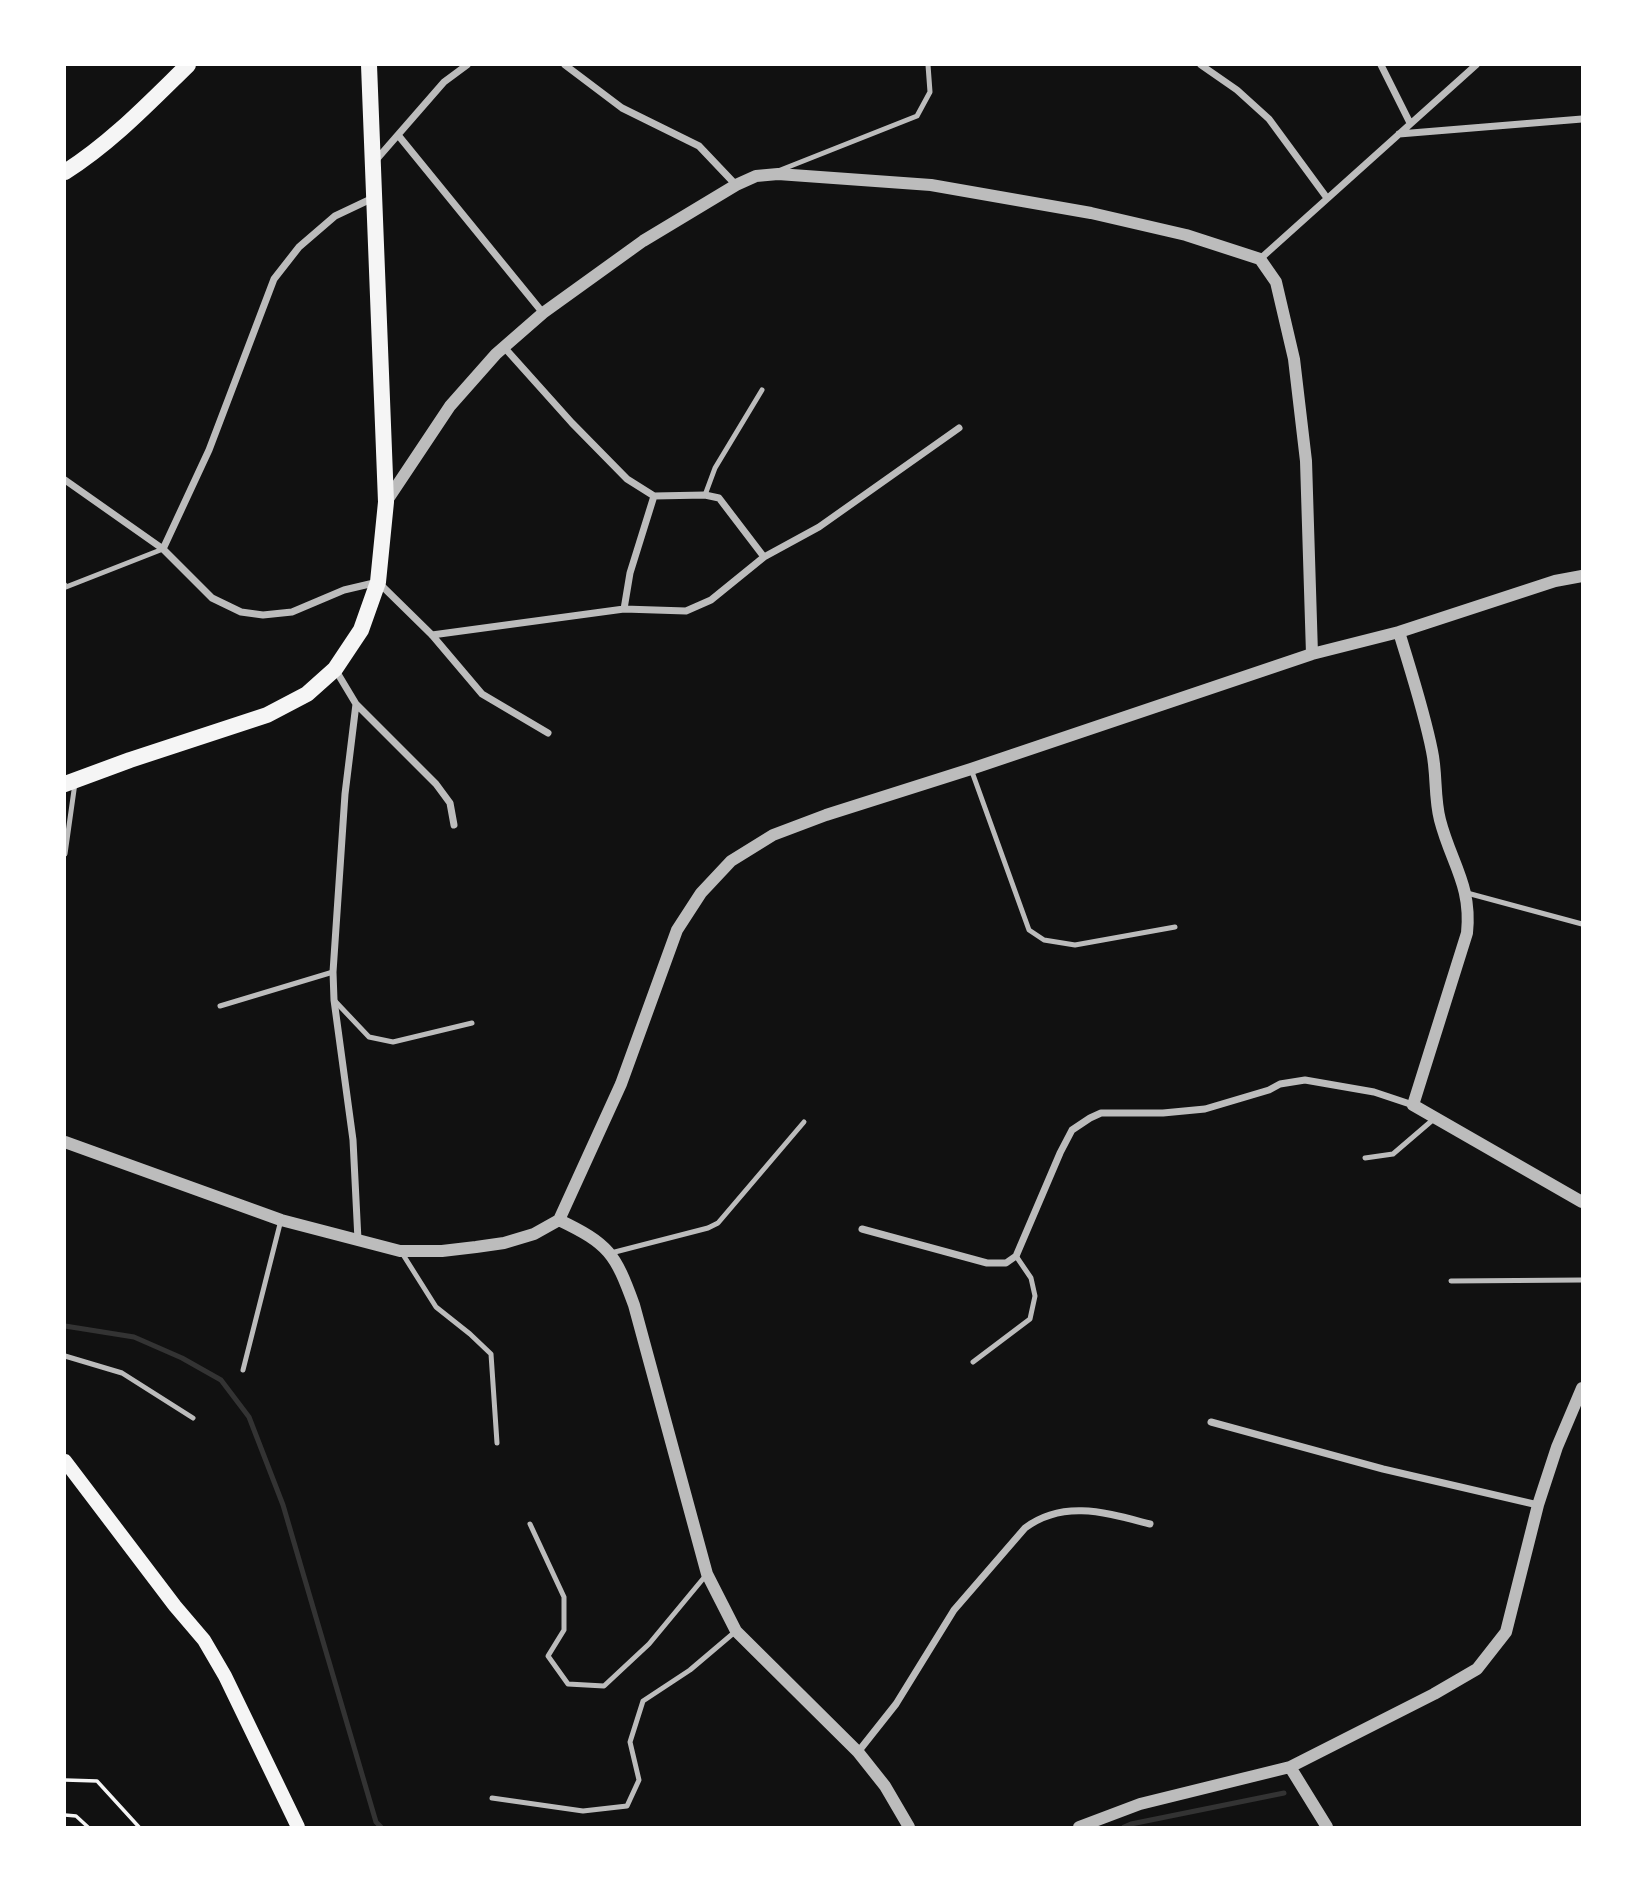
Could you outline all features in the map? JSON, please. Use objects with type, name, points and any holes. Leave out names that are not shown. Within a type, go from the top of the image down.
[{"type":"highway","points":[[65,172],[93,155],[188,65]]},
{"type":"highway","points":[[70,782],[267,715],[307,694],[335,669],[361,631],[378,582],[386,502],[369,65]]},
{"type":"main road","points":[[65,1461],[204,1640],[225,1676],[298,1827]]},
{"type":"street","points":[[373,164],[444,82],[467,65]]},
{"type":"street","points":[[565,65],[622,108],[699,146],[736,185]]},
{"type":"street","points":[[1201,65],[1237,90],[1269,119],[1328,198]]},
{"type":"street","points":[[1381,65],[1410,123]]},
{"type":"street","points":[[1260,259],[1476,65]]},
{"type":"street","points":[[1399,134],[1582,119]]},
{"type":"street","points":[[398,135],[543,313]]},
{"type":"street","points":[[386,502],[450,406],[503,346],[543,313],[643,241],[736,185],[768,174],[931,185],[1091,212],[1186,235],[1260,259],[1276,282],[1294,359],[1306,461],[1311,654]]},
{"type":"street","points":[[163,549],[209,450],[274,279],[299,247],[335,216],[374,198]]},
{"type":"street","points":[[503,346],[627,479],[654,496],[705,495],[719,498],[764,557]]},
{"type":"street","points":[[432,635],[569,614],[624,609],[686,611],[712,600],[764,557],[818,527],[959,428]]},
{"type":"street","points":[[65,480],[163,549],[212,598],[241,612],[263,615],[292,612],[344,590],[378,582],[432,635],[482,694],[548,733]]},
{"type":"street","points":[[624,609],[630,573],[654,496]]},
{"type":"street","points":[[65,1142],[281,1220],[400,1251],[442,1251],[503,1243],[534,1234],[559,1220],[621,1084],[677,930],[701,893],[732,861],[773,835],[1311,654],[1399,632],[1581,575]]},
{"type":"street","points":[[1399,632],[1429,733],[1440,821],[1467,893],[1469,913],[1466,933],[1413,1105]]},
{"type":"street","points":[[335,669],[356,705],[436,784],[450,803],[454,825]]},
{"type":"street","points":[[356,705],[345,794],[333,972],[334,999],[353,1140],[358,1241]]},
{"type":"street","points":[[862,1229],[987,1263],[1006,1263],[1016,1256],[1072,1130],[1090,1118],[1101,1113],[1163,1113],[1205,1109],[1258,1094],[1280,1084],[1305,1080],[1374,1092],[1413,1105],[1582,1202]]},
{"type":"street","points":[[559,1220],[589,1235],[611,1253],[624,1279],[634,1305],[707,1574],[736,1631],[858,1752],[885,1786],[909,1827]]},
{"type":"street","points":[[1079,1827],[1140,1804],[1290,1767],[1434,1694],[1477,1669],[1506,1632],[1538,1505],[1557,1447],[1582,1388]]},
{"type":"street","points":[[1211,1422],[1383,1469],[1538,1505]]},
{"type":"street","points":[[858,1752],[896,1704],[954,1610],[1026,1528],[1039,1517],[1057,1511],[1085,1510],[1150,1524]]},
{"type":"street","points":[[1290,1767],[1327,1827]]},
{"type":"lane","points":[[768,174],[917,116],[930,92],[928,65]]},
{"type":"lane","points":[[705,495],[715,468],[762,390]]},
{"type":"lane","points":[[65,585],[66,587],[163,549]]},
{"type":"lane","points":[[971,769],[1029,930],[1044,940],[1075,945],[1175,927]]},
{"type":"lane","points":[[65,854],[70,782]]},
{"type":"lane","points":[[1467,893],[1582,924]]},
{"type":"lane","points":[[220,1006],[333,972]]},
{"type":"lane","points":[[334,999],[369,1037],[393,1042],[472,1023]]},
{"type":"lane","points":[[1365,1158],[1393,1154],[1435,1118]]},
{"type":"lane","points":[[611,1253],[708,1228],[718,1223],[804,1122]]},
{"type":"lane","points":[[243,1370],[281,1220]]},
{"type":"lane","points":[[400,1251],[436,1307],[491,1354],[497,1443]]},
{"type":"lane","points":[[973,1362],[1030,1319],[1034,1307],[1031,1278],[1016,1256]]},
{"type":"lane","points":[[1451,1280],[1582,1280]]},
{"type":"lane","points":[[65,1356],[122,1373],[192,1418]]},
{"type":"lane","points":[[530,1524],[564,1597],[564,1630],[548,1656],[568,1684],[604,1686],[649,1644],[707,1574]]},
{"type":"lane","points":[[492,1798],[583,1811],[627,1806],[639,1780],[630,1742],[643,1701],[690,1670],[736,1631]]},
{"type":"path","points":[[65,1780],[97,1781],[139,1827]]},
{"type":"path","points":[[65,1815],[76,1816],[88,1827]]},
{"type":"waterway","points":[[65,1326],[134,1337],[182,1358],[221,1380],[249,1417],[283,1505],[376,1822],[381,1827]]},
{"type":"waterway","points":[[1124,1827],[1284,1793]]}]
